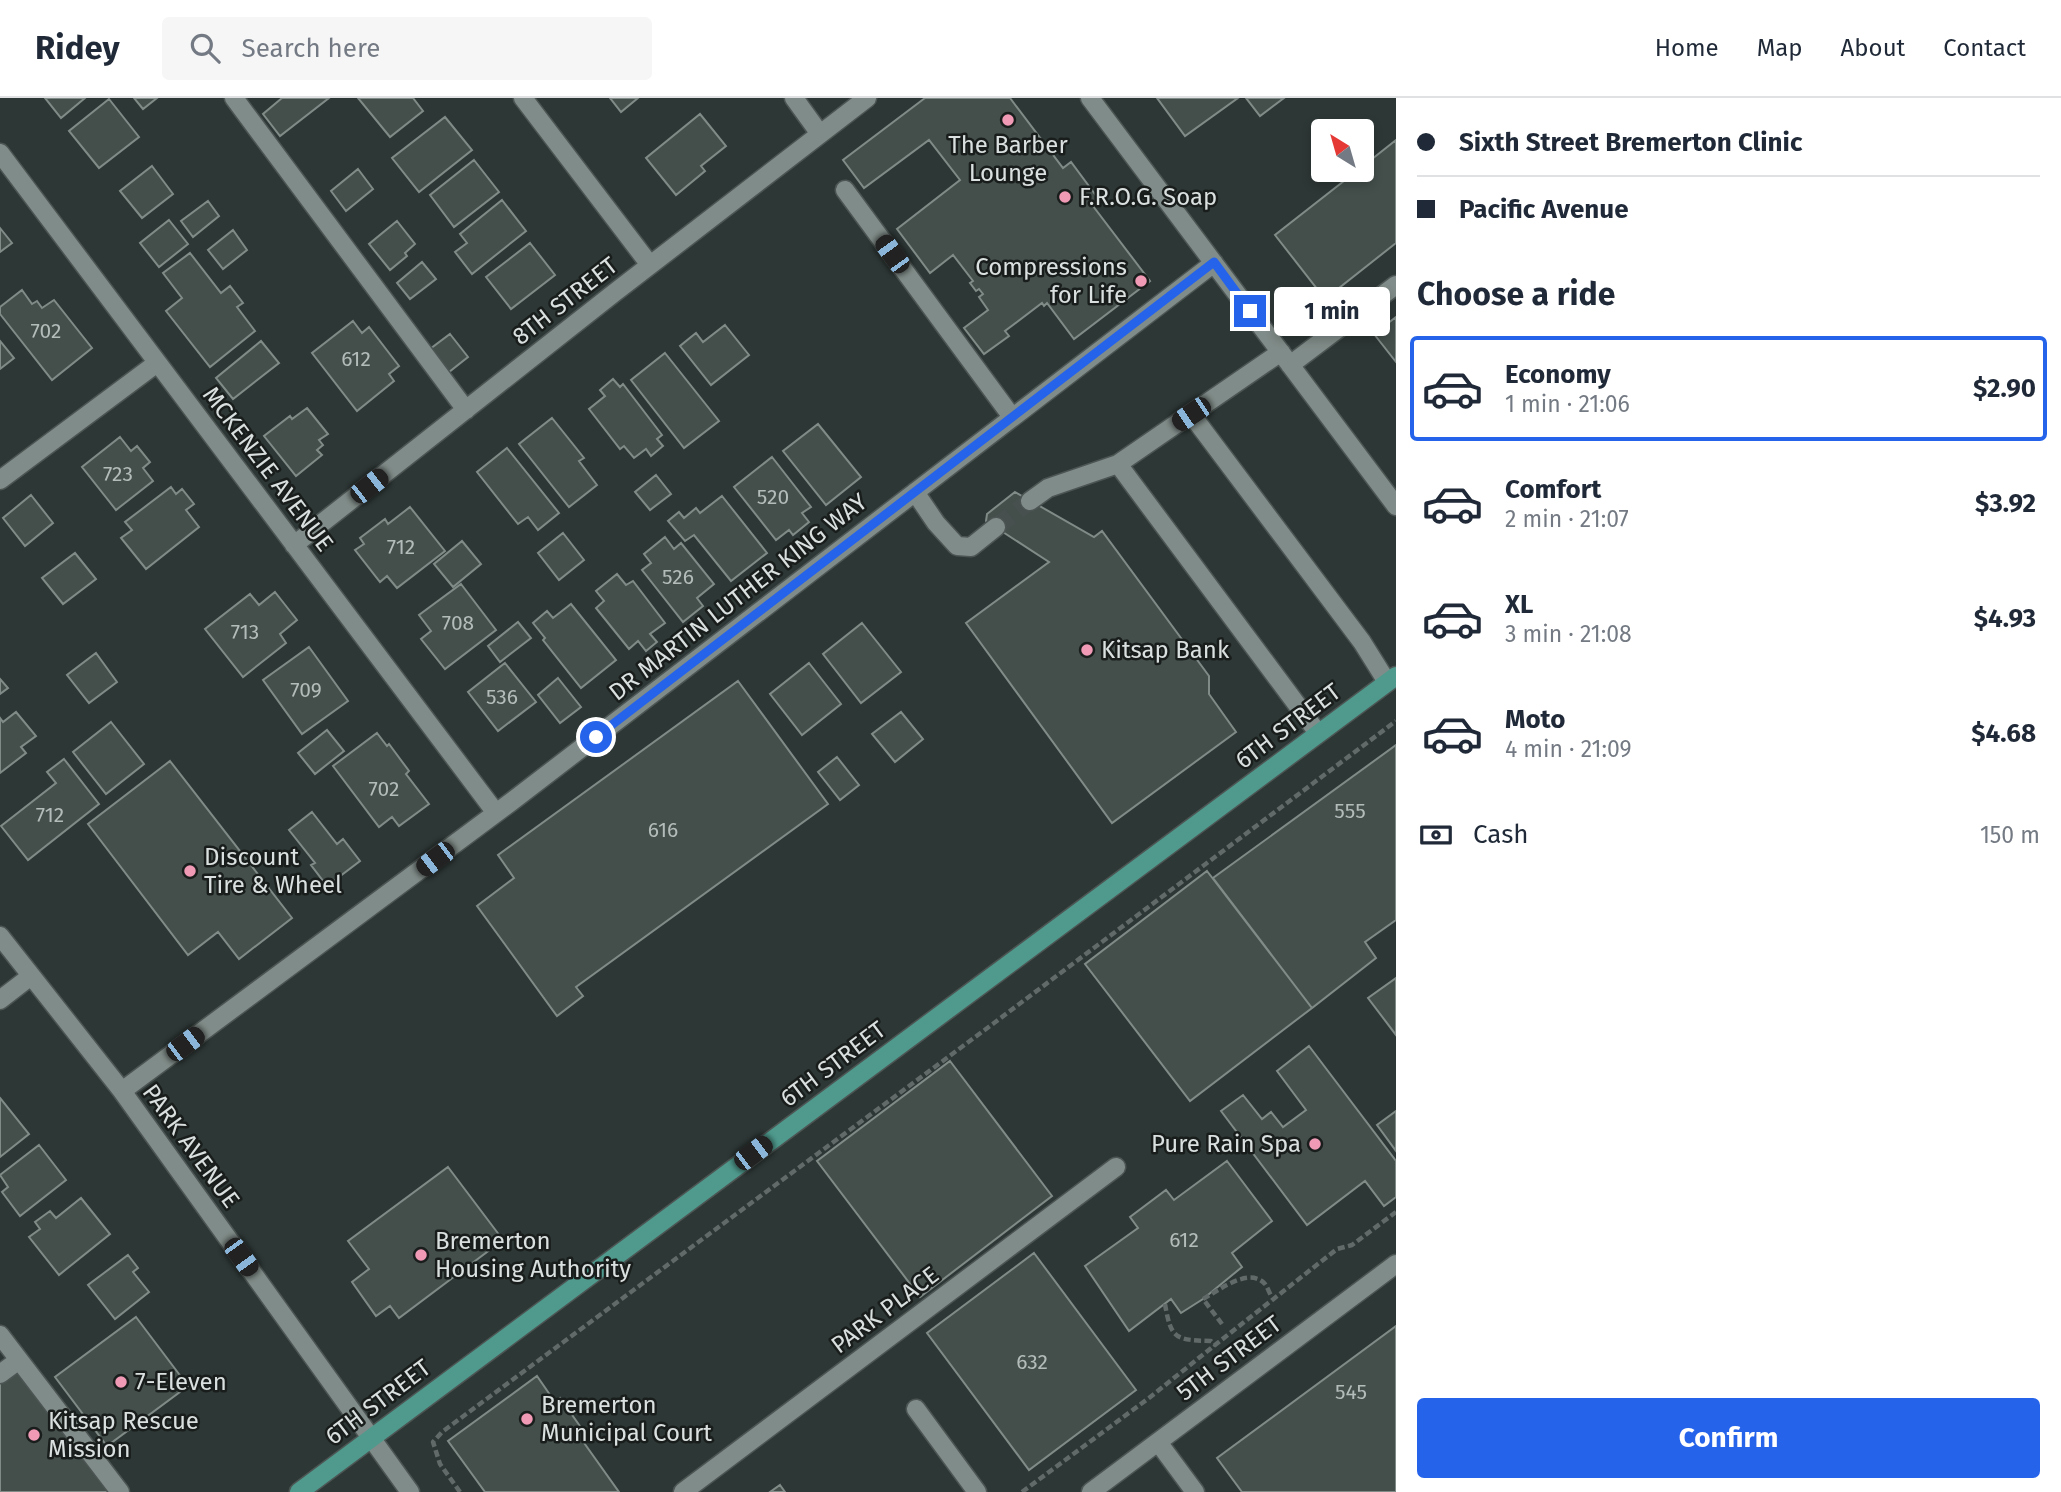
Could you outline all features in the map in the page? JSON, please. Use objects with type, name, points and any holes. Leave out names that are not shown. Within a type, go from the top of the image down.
[{"type":"main road","name":"6TH STREET","points":[[299,1492],[1392,679]]},
{"type":"street","points":[[234,98],[466,410]]},
{"type":"street","points":[[523,98],[650,265]]},
{"type":"street","points":[[794,98],[820,134]]},
{"type":"street","name":"8TH STREET","points":[[294,545],[867,98]]},
{"type":"street","points":[[1090,98],[1396,506]]},
{"type":"street","name":"MCKENZIE AVENUE","points":[[0,153],[496,813]]},
{"type":"street","points":[[845,190],[1012,417]]},
{"type":"street","name":"DR MARTIN LUTHER KING WAY","points":[[122,1091],[496,813],[1214,262]]},
{"type":"street","points":[[1030,501],[1048,488],[1118,464],[1191,414],[1286,358],[1396,285]]},
{"type":"street","points":[[0,480],[158,363]]},
{"type":"street","points":[[1191,414],[1392,679]]},
{"type":"street","points":[[1118,464],[1318,733]]},
{"type":"street","points":[[915,492],[936,523],[957,546],[971,547],[996,527]]},
{"type":"street","name":"PARK AVENUE","points":[[0,936],[122,1091],[410,1492]]},
{"type":"street","points":[[0,1000],[31,976]]},
{"type":"street","name":"PARK PLACE","points":[[683,1492],[1116,1167]]},
{"type":"street","name":"5TH STREET","points":[[1091,1492],[1396,1264]]},
{"type":"street","points":[[0,1335],[120,1492]]},
{"type":"street","points":[[0,1374],[19,1360]]},
{"type":"street","points":[[916,1409],[977,1492]]},
{"type":"street","points":[[1158,1442],[1195,1492]]},
{"type":"path","points":[[460,1492],[436,1456],[433,1442],[442,1432],[1396,721]]},
{"type":"path","points":[[1022,1492],[1149,1398],[1337,1250],[1352,1245],[1396,1212]]},
{"type":"path","points":[[1222,1324],[1203,1299],[1230,1284],[1246,1277],[1258,1279],[1265,1284],[1273,1299]]},
{"type":"path","points":[[1165,1304],[1170,1329],[1176,1335],[1211,1341],[1215,1345]]},
{"type":"building","points":[[45,98],[85,98],[61,118]]},
{"type":"building","points":[[134,98],[157,98],[143,109]]},
{"type":"building","points":[[282,98],[329,98],[280,136],[263,114]]},
{"type":"building","points":[[358,98],[413,98],[423,111],[390,137]]},
{"type":"building","points":[[610,98],[638,98],[621,112]]},
{"type":"building","points":[[925,98],[1010,98],[1063,168],[1071,162],[1100,201],[1093,206],[1150,281],[1074,339],[1047,303],[1044,306],[1042,303],[1005,331],[1009,336],[984,354],[964,328],[988,310],[979,297],[983,294],[979,289],[976,291],[970,283],[973,281],[953,255],[930,273],[897,229],[960,180],[929,140],[864,188],[843,160]]},
{"type":"building","points":[[1157,98],[1238,98],[1185,136]]},
{"type":"building","points":[[1246,98],[1284,98],[1260,116]]},
{"type":"building","points":[[109,99],[139,137],[99,168],[69,131]]},
{"type":"building","points":[[700,114],[726,146],[701,166],[705,171],[676,195],[646,158]]},
{"type":"building","points":[[445,117],[472,150],[419,192],[392,158]]},
{"type":"building","points":[[1396,140],[1396,243],[1325,299],[1275,235],[1343,182],[1374,182],[1374,157]]},
{"type":"building","points":[[474,160],[499,192],[454,227],[430,195]]},
{"type":"building","points":[[152,166],[173,194],[142,218],[120,191]]},
{"type":"building","points":[[358,169],[373,189],[346,211],[331,191]]},
{"type":"building","points":[[502,200],[526,231],[472,274],[455,252],[467,243],[460,234]]},
{"type":"building","points":[[208,201],[219,216],[193,237],[181,221]]},
{"type":"building","points":[[169,220],[188,244],[159,267],[140,243]]},
{"type":"building","points":[[397,221],[415,244],[405,253],[407,256],[390,270],[369,244]]},
{"type":"building","points":[[0,228],[12,243],[0,252]]},
{"type":"building","points":[[233,230],[247,250],[223,269],[208,250]]},
{"type":"building","points":[[530,243],[555,275],[511,309],[486,277]]},
{"type":"building","points":[[190,253],[221,293],[230,286],[243,303],[237,307],[255,331],[210,367],[166,311],[182,298],[163,273]]},
{"type":"building","points":[[422,262],[436,279],[410,299],[397,283]]},
{"type":"building","points":[[22,290],[32,304],[37,301],[42,308],[54,300],[92,348],[52,380],[0,314],[0,307]]},
{"type":"building","points":[[1396,317],[1396,362],[1374,334]]},
{"type":"building","points":[[353,321],[362,333],[369,327],[399,366],[389,374],[394,381],[357,411],[312,353]]},
{"type":"building","points":[[725,325],[749,355],[711,385],[680,346],[696,333],[703,342]]},
{"type":"building","points":[[450,334],[468,357],[449,372],[430,349]]},
{"type":"building","points":[[0,341],[14,358],[0,369]]},
{"type":"building","points":[[261,341],[279,363],[233,399],[216,378]]},
{"type":"building","points":[[665,353],[719,421],[684,448],[631,380]]},
{"type":"building","points":[[613,379],[620,387],[623,384],[662,435],[657,439],[663,446],[651,456],[646,449],[634,458],[624,446],[620,449],[589,409],[605,396],[600,390]]},
{"type":"building","points":[[307,408],[328,434],[319,440],[323,445],[317,450],[322,455],[296,476],[264,436],[290,416],[292,419]]},
{"type":"building","points":[[552,418],[584,458],[579,461],[597,485],[569,507],[519,444]]},
{"type":"building","points":[[818,424],[861,477],[826,505],[783,451]]},
{"type":"building","points":[[120,437],[131,451],[137,446],[150,462],[143,468],[153,481],[116,510],[82,467]]},
{"type":"building","points":[[507,448],[559,513],[538,530],[528,517],[518,524],[477,472]]},
{"type":"building","points":[[772,457],[811,507],[802,513],[809,522],[793,535],[789,530],[776,540],[734,487]]},
{"type":"building","points":[[656,475],[671,494],[650,510],[635,492]]},
{"type":"building","points":[[171,487],[176,494],[182,489],[194,504],[186,510],[199,527],[146,569],[121,538],[132,530],[125,522]]},
{"type":"building","name":"Kitsap Bank","points":[[1015,492],[1094,537],[1102,531],[1209,676],[1209,694],[1236,732],[1112,823],[966,623],[1049,562],[986,521],[987,514]]},
{"type":"building","points":[[31,495],[53,523],[25,546],[3,518]]},
{"type":"building","points":[[722,496],[767,553],[731,581],[694,535],[685,541],[668,521],[679,512],[684,518],[696,508],[700,513]]},
{"type":"building","points":[[410,507],[445,551],[397,588],[387,576],[380,582],[355,550],[364,544],[360,538],[385,519],[388,524]]},
{"type":"building","points":[[563,533],[584,560],[559,580],[538,553]]},
{"type":"building","points":[[665,537],[674,549],[681,543],[714,584],[697,598],[703,606],[683,622],[642,570],[651,563],[644,554]]},
{"type":"building","points":[[462,541],[481,564],[453,587],[434,564]]},
{"type":"building","points":[[75,553],[96,579],[63,604],[42,578]]},
{"type":"building","points":[[617,574],[626,585],[633,581],[665,623],[650,634],[657,642],[646,651],[638,641],[629,649],[596,608],[604,601],[596,591]]},
{"type":"building","points":[[461,584],[496,630],[445,669],[421,639],[431,631],[419,615]]},
{"type":"building","points":[[275,592],[297,620],[280,634],[286,643],[243,677],[205,629],[250,594],[259,605]]},
{"type":"building","points":[[571,604],[616,660],[581,688],[533,623],[547,611],[553,618]]},
{"type":"building","points":[[518,622],[531,638],[500,662],[488,646]]},
{"type":"building","points":[[862,623],[901,672],[861,703],[823,654]]},
{"type":"building","points":[[309,647],[348,701],[302,734],[263,680]]},
{"type":"building","points":[[96,653],[117,682],[89,703],[67,675]]},
{"type":"building","points":[[505,663],[536,702],[498,731],[468,692]]},
{"type":"building","points":[[809,663],[841,704],[802,735],[770,694]]},
{"type":"building","points":[[558,678],[581,707],[560,723],[538,695]]},
{"type":"building","points":[[0,679],[8,688],[0,694]]},
{"type":"building","points":[[738,681],[828,804],[576,987],[583,996],[557,1016],[477,906],[514,878],[498,855]]},
{"type":"building","points":[[16,712],[36,736],[21,747],[26,753],[0,773],[0,718],[3,722]]},
{"type":"building","points":[[901,712],[923,739],[895,762],[872,734]]},
{"type":"building","points":[[111,722],[144,764],[106,794],[73,752]]},
{"type":"building","points":[[327,730],[344,751],[315,774],[298,753]]},
{"type":"building","points":[[377,733],[409,771],[406,774],[429,804],[399,826],[392,817],[379,827],[333,766]]},
{"type":"building","points":[[1396,745],[1396,920],[1365,942],[1376,958],[1312,1008],[1213,878]]},
{"type":"building","points":[[837,757],[859,785],[840,800],[818,772]]},
{"type":"building","points":[[64,759],[99,804],[28,860],[1,826],[56,783],[47,772]]},
{"type":"building","name":"Discount Tire & Wheel","points":[[170,761],[292,918],[239,959],[218,932],[188,955],[88,824]]},
{"type":"building","points":[[312,812],[337,844],[343,839],[360,861],[327,886],[311,865],[315,863],[289,830]]},
{"type":"building","points":[[1207,871],[1312,1008],[1190,1101],[1085,964]]},
{"type":"building","points":[[1396,978],[1396,1035],[1368,998]]},
{"type":"building","name":"Pure Rain Spa","points":[[1309,1046],[1396,1161],[1396,1197],[1384,1206],[1365,1181],[1307,1225],[1221,1111],[1243,1095],[1262,1119],[1271,1112],[1283,1127],[1306,1110],[1277,1071]]},
{"type":"building","points":[[950,1061],[1052,1196],[920,1297],[817,1161]]},
{"type":"building","points":[[0,1098],[29,1134],[0,1157]]},
{"type":"building","points":[[1396,1111],[1396,1151],[1377,1125]]},
{"type":"building","points":[[39,1145],[66,1180],[20,1216],[2,1192],[8,1187],[0,1175]]},
{"type":"building","points":[[1227,1161],[1272,1221],[1232,1253],[1242,1267],[1203,1299],[1181,1313],[1171,1299],[1129,1331],[1085,1266],[1138,1228],[1130,1217],[1166,1190],[1174,1200]]},
{"type":"building","name":"Bremerton Housing Authority","points":[[448,1167],[503,1240],[399,1318],[390,1306],[376,1316],[352,1282],[369,1269],[348,1241]]},
{"type":"building","points":[[81,1198],[110,1234],[59,1275],[29,1237],[40,1229],[35,1222],[50,1211],[56,1218]]},
{"type":"building","points":[[1034,1253],[1136,1390],[1029,1470],[927,1333]]},
{"type":"building","points":[[128,1255],[138,1268],[133,1272],[149,1292],[115,1319],[88,1285]]},
{"type":"building","name":"7-Eleven","points":[[136,1317],[188,1386],[107,1446],[55,1377]]},
{"type":"building","points":[[1396,1326],[1396,1492],[1242,1492],[1217,1458]]},
{"type":"building","name":"Kitsap Rescue Mission","points":[[16,1366],[112,1492],[0,1492],[0,1379]]},
{"type":"building","name":"Bremerton Municipal Court","points":[[537,1376],[555,1402],[560,1398],[587,1436],[582,1440],[619,1492],[485,1492],[448,1441]]},
{"type":"building","points":[[780,1485],[785,1492],[770,1492]]},
{"type":"tunnel","points":[[996,527],[1030,501]]},
{"type":"place","name":"The Barber Lounge","points":[[1008,120]]},
{"type":"place","name":"F.R.O.G. Soap","points":[[1065,197]]},
{"type":"place","name":"Compressions for Life","points":[[1141,281]]},
{"type":"place","name":"Kitsap Bank","points":[[1087,650]]},
{"type":"place","name":"Discount Tire & Wheel","points":[[190,871]]},
{"type":"place","name":"Pure Rain Spa","points":[[1315,1144]]},
{"type":"place","name":"Bremerton Housing Authority","points":[[421,1255]]},
{"type":"place","name":"7-Eleven","points":[[121,1382]]},
{"type":"place","name":"Bremerton Municipal Court","points":[[527,1419]]},
{"type":"place","name":"Kitsap Rescue Mission","points":[[34,1435]]},
{"type":"route","points":[[596,737],[1214,262],[1250,311]]}]
